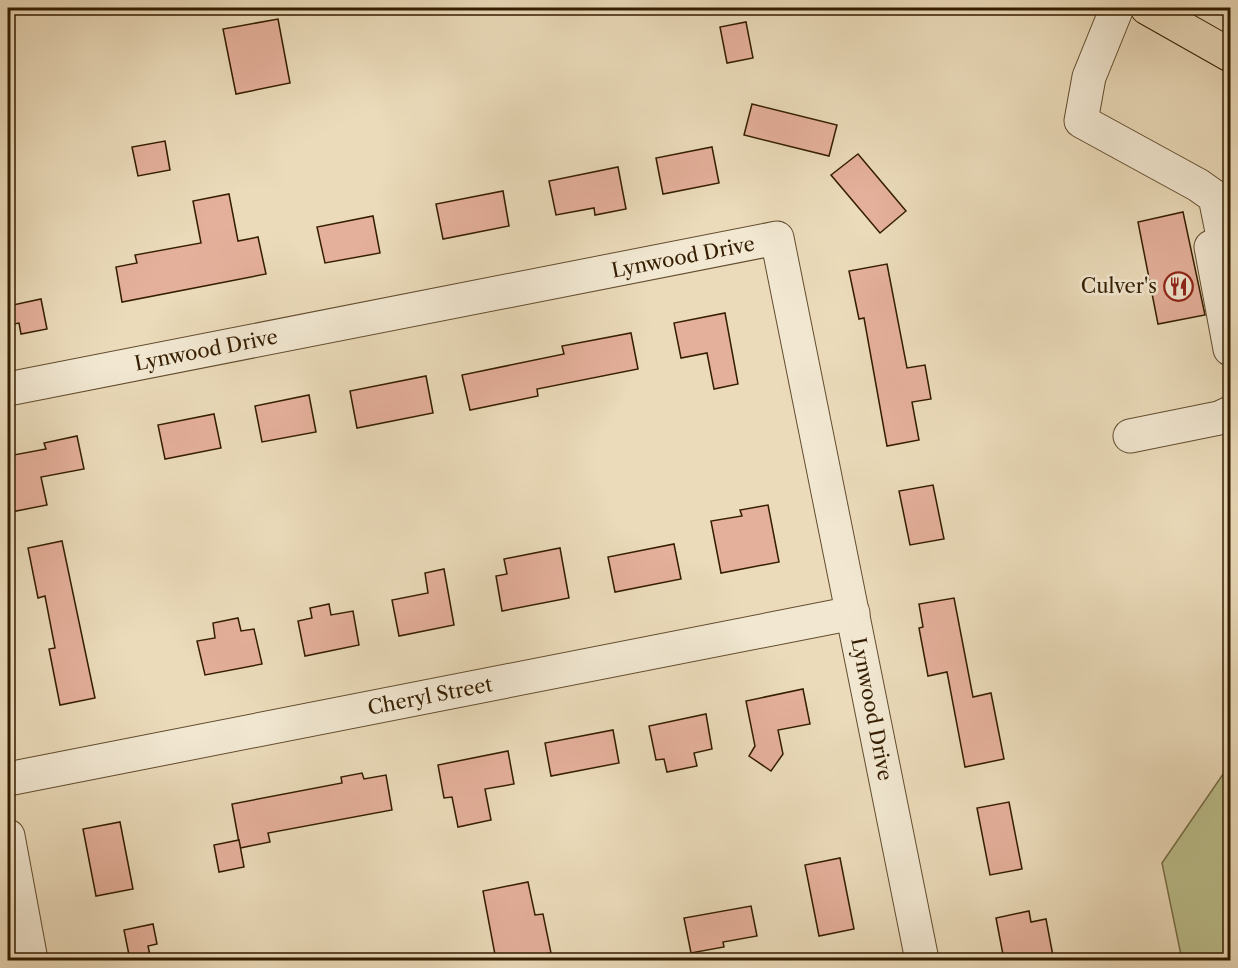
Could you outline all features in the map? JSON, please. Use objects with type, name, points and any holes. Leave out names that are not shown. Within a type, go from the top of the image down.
[{"type":"highway","points":[[1147,8],[1230,55]]},
{"type":"street","points":[[1117,8],[1089,77],[1081,121],[1198,185],[1215,197],[1230,271]]},
{"type":"street","points":[[1198,185],[1230,349]]},
{"type":"street","name":"Lynwood Drive","points":[[8,389],[777,238],[922,960]]},
{"type":"street","points":[[1130,436],[1220,418],[1230,412]]},
{"type":"street","name":"Cheryl Street","points":[[8,779],[854,614]]},
{"type":"street","points":[[8,836],[31,960]]},
{"type":"green space","points":[[1230,764],[1230,960],[1182,960],[1162,863]]},
{"type":"building","points":[[278,19],[290,83],[236,94],[223,29]]},
{"type":"building","points":[[746,22],[753,58],[727,63],[720,27]]},
{"type":"building","points":[[752,104],[837,125],[829,156],[744,135]]},
{"type":"building","points":[[165,141],[170,170],[138,176],[132,147]]},
{"type":"building","points":[[712,147],[719,183],[663,194],[656,158]]},
{"type":"building","points":[[858,154],[906,211],[880,233],[831,175]]},
{"type":"building","points":[[618,167],[626,209],[595,215],[594,208],[556,215],[549,181]]},
{"type":"building","points":[[503,191],[509,226],[443,239],[436,204]]},
{"type":"building","points":[[229,194],[238,241],[258,237],[266,274],[122,302],[116,267],[137,263],[135,255],[201,243],[193,201]]},
{"type":"building","name":"Culver's","points":[[1183,212],[1205,315],[1158,324],[1138,222]]},
{"type":"building","points":[[373,216],[380,253],[325,263],[317,227]]},
{"type":"building","points":[[887,264],[907,368],[925,365],[931,399],[912,402],[919,440],[887,446],[864,318],[859,319],[849,271]]},
{"type":"building","points":[[41,299],[47,329],[21,334],[19,323],[8,325],[8,306]]},
{"type":"building","points":[[725,313],[738,384],[714,389],[707,353],[681,358],[674,323]]},
{"type":"building","points":[[631,333],[638,369],[537,389],[538,396],[470,410],[462,375],[564,354],[562,346]]},
{"type":"building","points":[[426,376],[433,413],[357,428],[350,391]]},
{"type":"building","points":[[309,395],[316,432],[262,442],[255,406]]},
{"type":"building","points":[[214,414],[221,448],[165,459],[158,425]]},
{"type":"building","points":[[77,436],[84,469],[41,477],[47,505],[11,512],[8,491],[8,456],[46,449],[44,443]]},
{"type":"building","points":[[933,485],[944,539],[910,545],[899,491]]},
{"type":"building","points":[[768,505],[779,562],[721,573],[711,521],[742,516],[740,510]]},
{"type":"building","points":[[62,541],[95,698],[60,705],[49,649],[55,648],[45,596],[38,598],[28,548]]},
{"type":"building","points":[[674,544],[681,579],[615,592],[608,557]]},
{"type":"building","points":[[560,548],[569,598],[502,611],[496,576],[507,574],[504,559]]},
{"type":"building","points":[[444,569],[454,625],[399,636],[392,600],[428,593],[425,573]]},
{"type":"building","points":[[954,598],[973,697],[991,693],[1004,759],[965,767],[947,672],[928,676],[919,628],[923,627],[919,604]]},
{"type":"building","points":[[329,604],[331,615],[353,611],[359,645],[305,656],[298,621],[312,618],[310,608]]},
{"type":"building","points":[[238,618],[241,631],[254,629],[262,664],[205,675],[197,641],[215,638],[213,623]]},
{"type":"building","points":[[803,689],[810,724],[778,730],[783,754],[771,771],[749,756],[755,746],[746,701]]},
{"type":"building","points":[[706,714],[712,749],[694,753],[697,766],[667,772],[664,759],[656,760],[649,726]]},
{"type":"building","points":[[613,730],[619,763],[551,776],[545,743]]},
{"type":"building","points":[[508,751],[514,784],[485,789],[491,820],[458,827],[452,797],[444,798],[438,765]]},
{"type":"building","points":[[362,773],[364,779],[386,775],[392,810],[268,833],[270,842],[240,848],[232,804],[342,783],[341,777]]},
{"type":"building","points":[[1009,802],[1022,869],[990,875],[977,808]]},
{"type":"building","points":[[120,822],[133,889],[96,896],[83,829]]},
{"type":"building","points":[[239,840],[244,867],[219,872],[214,845]]},
{"type":"building","points":[[840,858],[854,929],[819,936],[805,865]]},
{"type":"building","points":[[528,882],[535,915],[543,914],[551,953],[513,960],[496,960],[483,891]]},
{"type":"building","points":[[751,906],[757,936],[723,942],[724,947],[691,953],[684,918]]},
{"type":"building","points":[[1029,911],[1031,922],[1046,919],[1053,956],[1029,960],[1004,960],[996,918]]},
{"type":"building","points":[[153,924],[157,944],[148,946],[151,960],[130,960],[124,930]]},
{"type":"place","name":"Culver's","points":[[1178,286]]}]
